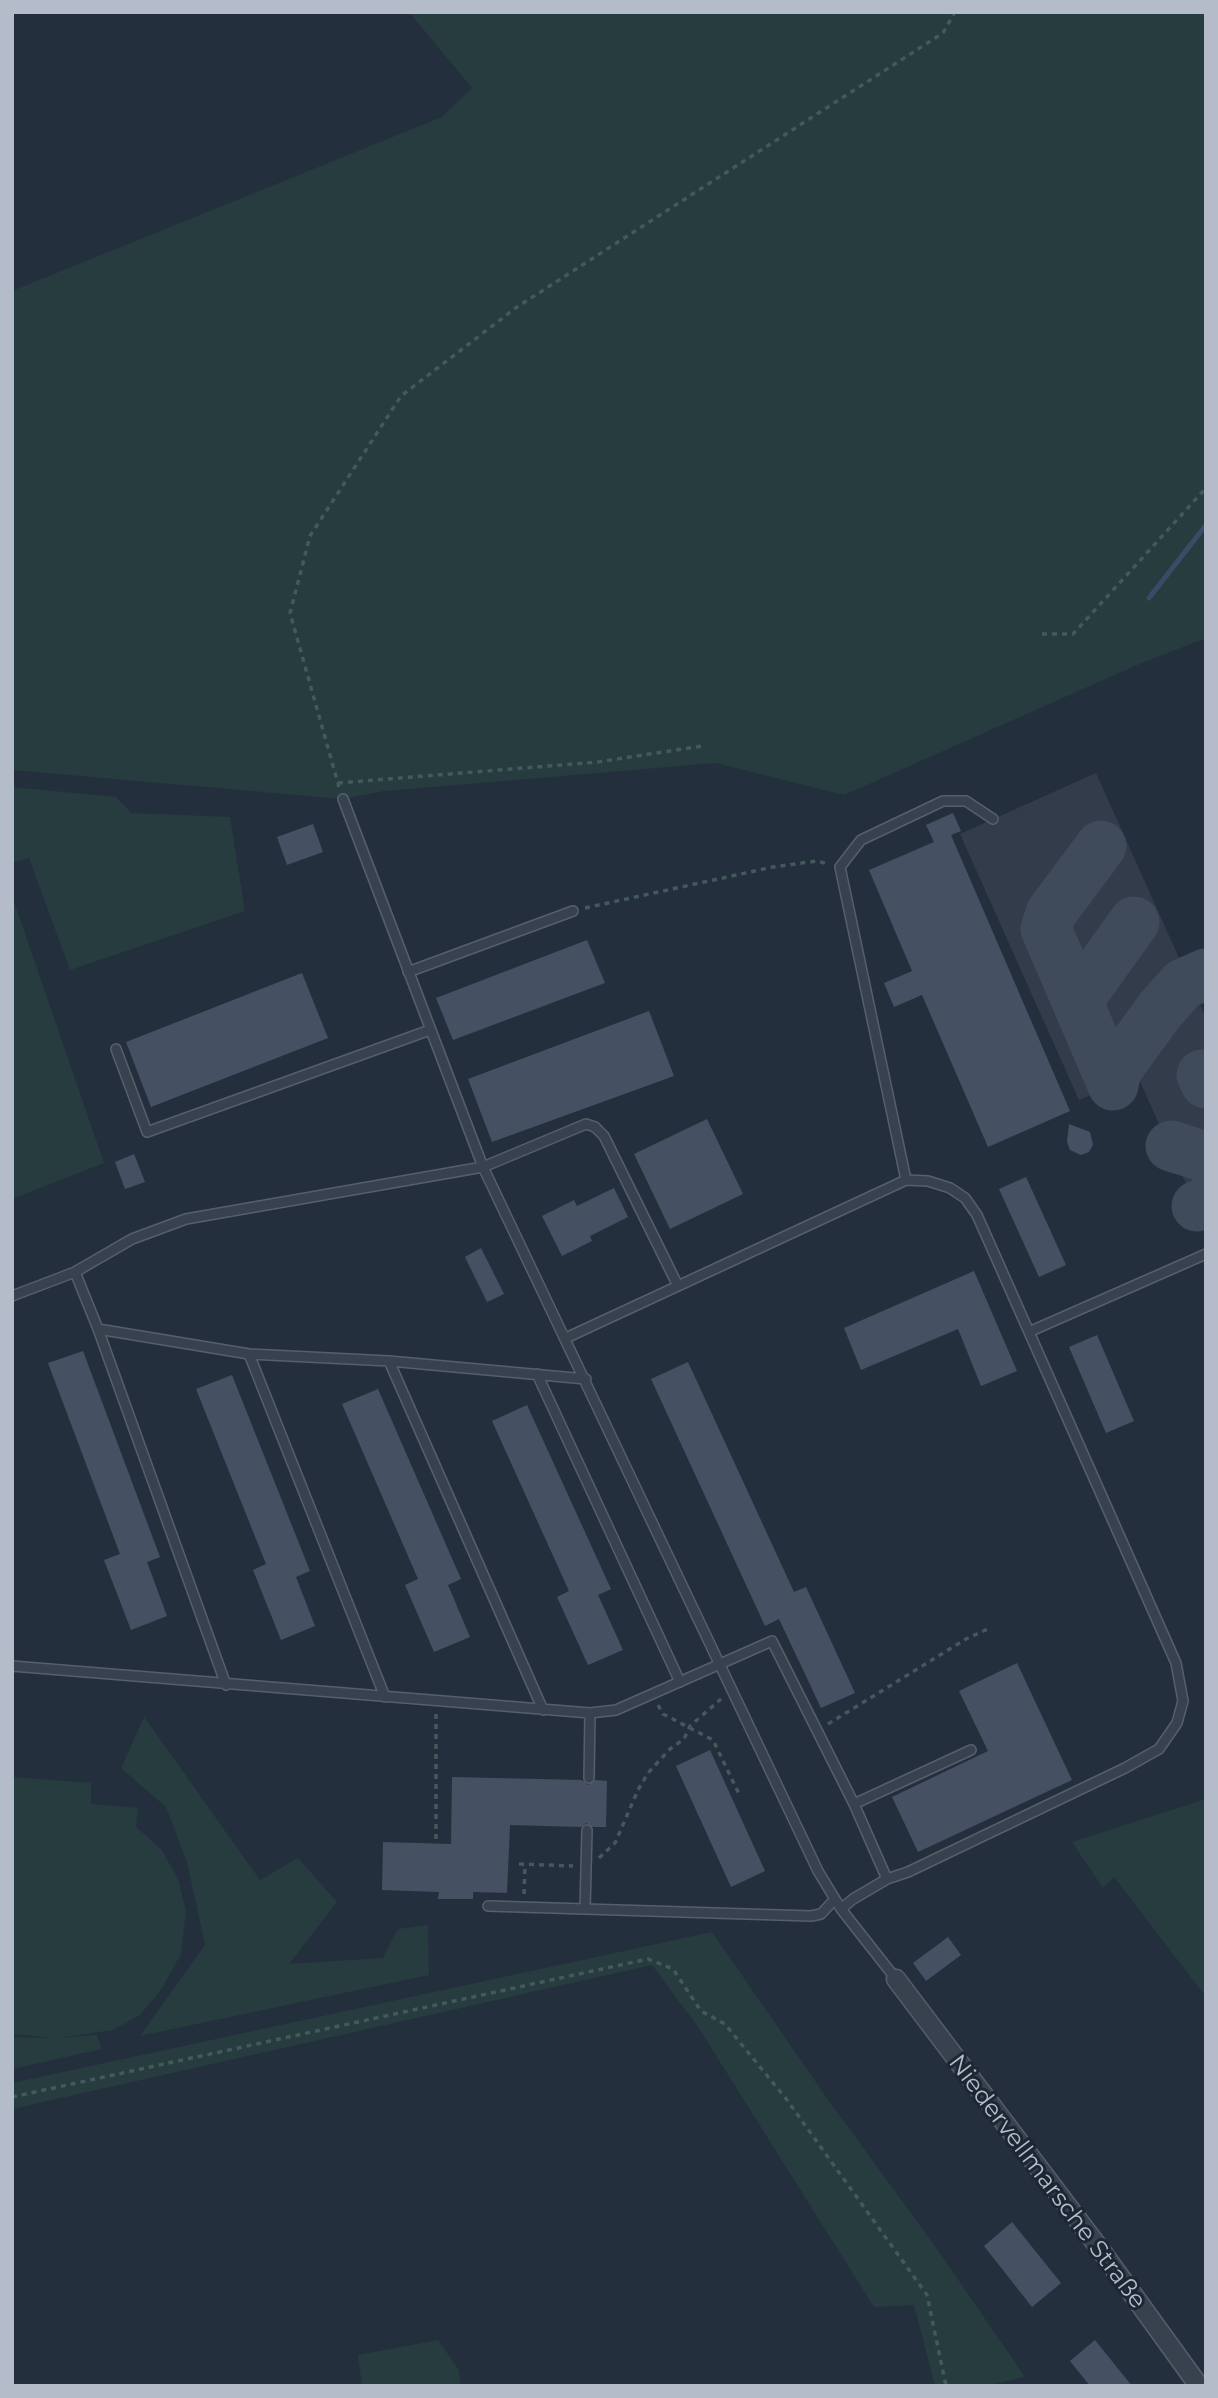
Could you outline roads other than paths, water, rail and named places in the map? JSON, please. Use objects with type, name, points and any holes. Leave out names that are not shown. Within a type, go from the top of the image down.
[{"type":"street","name":"Niedervellmarsche Straße","points":[[896,1979],[1100,2249],[1199,2386]]},
{"type":"lane","points":[[343,799],[483,1167],[818,1871],[841,1909],[896,1979]]},
{"type":"lane","points":[[906,1180],[840,867],[861,840],[943,801],[966,801],[993,819]]},
{"type":"lane","points":[[408,972],[573,911]]},
{"type":"lane","points":[[116,1049],[147,1132],[430,1030]]},
{"type":"lane","points":[[12,1296],[75,1272],[132,1239],[186,1219],[483,1167],[586,1124],[604,1136],[678,1286]]},
{"type":"lane","points":[[566,1338],[906,1180],[950,1188],[965,1198],[978,1215],[1176,1663],[1183,1701],[1177,1723],[1158,1749],[1113,1774],[908,1872],[887,1879],[841,1909]]},
{"type":"lane","points":[[1031,1331],[1206,1254]]},
{"type":"lane","points":[[75,1272],[226,1685]]},
{"type":"lane","points":[[98,1329],[249,1354],[388,1361],[586,1379]]},
{"type":"lane","points":[[249,1354],[385,1697]]},
{"type":"lane","points":[[388,1361],[543,1710]]},
{"type":"lane","points":[[537,1374],[680,1682]]},
{"type":"lane","points":[[12,1666],[590,1713],[616,1710],[772,1640],[854,1804],[887,1879]]},
{"type":"lane","points":[[589,1779],[590,1713]]},
{"type":"lane","points":[[854,1804],[971,1750]]},
{"type":"lane","points":[[585,1909],[587,1830]]},
{"type":"lane","points":[[488,1906],[811,1916],[821,1914],[835,1899]]},
{"type":"waterway","points":[[1149,598],[1206,525]]}]
